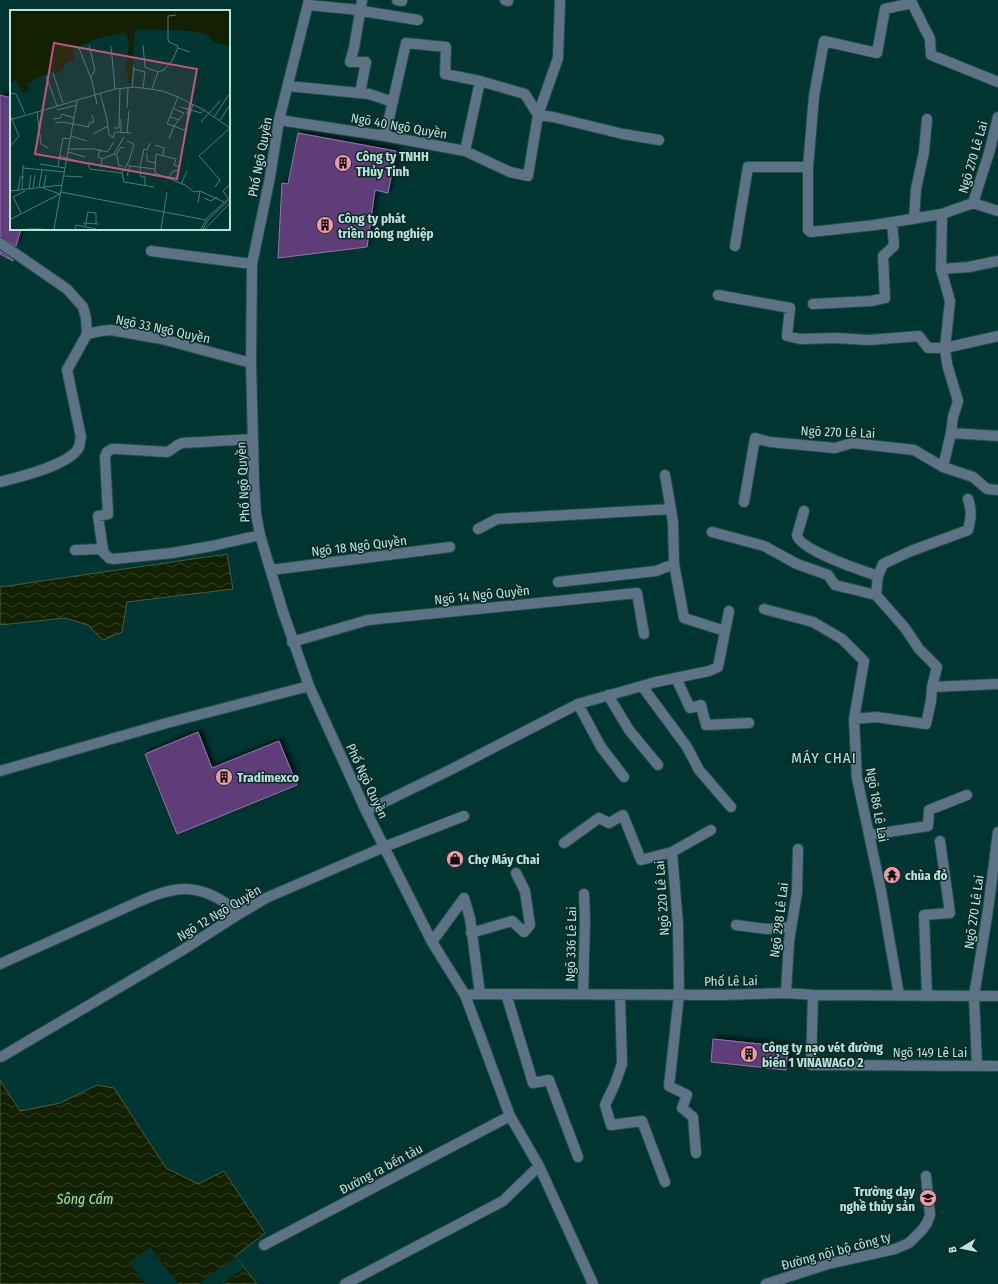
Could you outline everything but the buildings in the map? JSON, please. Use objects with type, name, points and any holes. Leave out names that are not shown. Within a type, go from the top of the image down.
[{"type":"street","points":[[397,0],[402,0]]},
{"type":"street","points":[[538,115],[558,58],[560,0]]},
{"type":"street","points":[[309,2],[361,5],[418,20]]},
{"type":"street","name":"Phố Ngô Quyền","points":[[309,2],[280,120],[252,264],[251,362],[253,439],[256,514],[260,535],[292,642],[309,686],[384,847],[432,942],[465,995],[510,1116],[539,1166],[593,1284]]},
{"type":"street","points":[[735,246],[748,167],[808,167],[814,96],[824,41],[877,53],[885,9],[912,2],[930,39],[931,55],[998,82]]},
{"type":"street","points":[[360,93],[366,62],[350,62],[354,48],[361,5]]},
{"type":"street","points":[[385,136],[406,43],[446,47],[444,74],[480,81],[525,94],[538,115]]},
{"type":"street","points":[[465,151],[480,81]]},
{"type":"street","points":[[288,86],[369,94],[393,102]]},
{"type":"street","points":[[538,115],[553,116],[623,134],[659,140]]},
{"type":"street","name":"Ngõ 40 Ngô Quyền","points":[[280,120],[385,136],[465,151],[510,172],[528,176],[538,115]]},
{"type":"street","name":"Ngõ 270 Lê Lai","points":[[808,167],[809,231],[876,225],[942,214],[974,203],[998,117]]},
{"type":"street","points":[[914,219],[916,189],[924,152],[927,119]]},
{"type":"street","points":[[974,203],[998,211]]},
{"type":"street","points":[[942,214],[941,269],[950,302],[945,348],[947,364],[958,401],[953,417],[952,434],[943,467]]},
{"type":"street","points":[[813,304],[871,301],[885,298],[883,256],[894,246],[892,222]]},
{"type":"street","points":[[0,244],[75,296],[83,307],[86,318],[87,334],[68,370],[81,437],[79,447],[70,457],[50,468],[0,482]]},
{"type":"street","points":[[151,251],[252,264]]},
{"type":"street","points":[[941,269],[969,267],[998,262]]},
{"type":"street","points":[[718,295],[790,308],[787,336],[800,339],[836,338],[869,340],[919,336],[928,348],[945,348],[998,336]]},
{"type":"street","name":"Ngõ 33 Ngô Quyền","points":[[87,334],[111,330],[162,339],[251,362]]},
{"type":"street","points":[[952,434],[998,436]]},
{"type":"street","name":"Ngõ 270 Lê Lai","points":[[744,502],[755,438],[770,442],[835,448],[852,443],[914,450],[943,467],[973,477],[987,489],[998,490]]},
{"type":"street","points":[[102,550],[98,516],[108,514],[107,452],[112,449],[166,452],[181,443],[253,439]]},
{"type":"street","points":[[665,475],[674,522],[674,564],[684,618],[725,631]]},
{"type":"street","points":[[876,595],[878,576],[883,564],[911,551],[968,530],[972,517],[968,499]]},
{"type":"street","points":[[478,529],[497,520],[671,509]]},
{"type":"street","points":[[804,511],[797,535],[800,542],[835,560],[878,576]]},
{"type":"street","points":[[712,532],[764,546],[797,564],[828,575],[835,585],[876,595],[905,628],[919,649],[937,667],[926,724],[876,717],[854,719]]},
{"type":"street","points":[[75,550],[98,548],[102,550],[109,558],[114,559],[172,553],[260,535]]},
{"type":"street","name":"Ngõ 18 Ngô Quyền","points":[[271,570],[450,547]]},
{"type":"street","points":[[558,582],[656,571],[674,564]]},
{"type":"street","name":"Ngõ 14 Ngô Quyền","points":[[292,642],[368,620],[637,593],[644,634]]},
{"type":"street","name":"Ngõ 186 Lê Lai","points":[[764,609],[813,622],[842,638],[864,661],[854,719],[857,778],[881,892],[900,995]]},
{"type":"street","points":[[366,811],[452,769],[578,704],[642,686],[709,671],[718,666],[728,611]]},
{"type":"street","points":[[676,678],[690,708],[701,705],[706,725],[749,723]]},
{"type":"street","points":[[932,687],[998,684]]},
{"type":"street","points":[[0,771],[167,723],[309,686]]},
{"type":"street","points":[[642,686],[688,747],[699,770],[731,807]]},
{"type":"street","points":[[608,695],[629,730],[658,765]]},
{"type":"street","points":[[578,704],[601,747],[624,777]]},
{"type":"street","points":[[869,835],[928,826],[929,810],[967,795]]},
{"type":"street","name":"Ngõ 220 Lê Lai","points":[[564,843],[599,818],[608,823],[623,815],[641,860],[672,852],[678,925],[678,995],[669,1086],[687,1095],[682,1108],[693,1117],[696,1153]]},
{"type":"street","name":"Ngõ 12 Ngô Quyền","points":[[1,1057],[181,951],[238,914],[266,898],[384,847],[464,816]]},
{"type":"street","points":[[672,852],[711,830]]},
{"type":"street","name":"Ngõ 270 Lê Lai","points":[[976,1065],[974,996],[988,910],[998,832]]},
{"type":"street","points":[[926,996],[924,915],[950,914],[940,841]]},
{"type":"street","name":"Ngõ 298 Lê Lai","points":[[786,994],[789,941],[797,892],[798,849]]},
{"type":"street","points":[[471,932],[512,921],[524,932],[530,925],[525,891],[516,873]]},
{"type":"street","points":[[0,964],[142,901],[173,890],[185,889],[200,891],[224,902],[238,914]]},
{"type":"street","name":"Ngõ 336 Lê Lai","points":[[583,994],[585,920],[584,894]]},
{"type":"street","points":[[432,942],[464,898],[470,918],[480,994]]},
{"type":"street","points":[[736,925],[766,929],[791,927]]},
{"type":"street","points":[[506,994],[533,1083],[549,1080],[578,1157]]},
{"type":"street","name":"Phố Lê Lai","points":[[465,995],[786,994],[998,996]]},
{"type":"street","points":[[620,995],[622,1064],[605,1105],[611,1125],[642,1121],[665,1182]]},
{"type":"street","name":"Ngõ 149 Lê Lai","points":[[812,995],[811,1065],[998,1066]]},
{"type":"street","name":"Đường ra bến tàu","points":[[264,1245],[510,1116]]},
{"type":"street","points":[[345,1284],[504,1201],[539,1166]]},
{"type":"street","name":"Đường nội bộ công ty","points":[[766,1284],[828,1264],[895,1249],[908,1243],[922,1230],[930,1215],[926,1176]]},
{"type":"water","points":[[227,554],[233,589],[127,602],[122,632],[103,640],[88,625],[65,618],[0,625],[0,587]]},
{"type":"water","name":"Sông Cấm","points":[[0,1080],[20,1111],[60,1103],[97,1085],[114,1088],[166,1168],[198,1184],[224,1171],[265,1233],[235,1256],[257,1284],[0,1284]]},
{"type":"pier","points":[[150,1247],[179,1284],[145,1284],[129,1262]]},
{"type":"pier","points":[[236,1257],[244,1268],[222,1284],[198,1284]]},
{"type":"place","name":"Công ty TNHH THủy Tinh","points":[[343,163]]},
{"type":"place","name":"Công ty phát triền nông nghiệp","points":[[325,225]]},
{"type":"place","name":"Tradimexco","points":[[224,777]]},
{"type":"place","name":"Chợ Máy Chai","points":[[455,859]]},
{"type":"place","name":"chùa đỏ","points":[[892,875]]},
{"type":"place","name":"Công ty nạo vét đường biển 1 VINAWAGO 2","points":[[749,1054]]},
{"type":"place","name":"Trường dạy nghề thủy sản","points":[[928,1198]]},
{"type":"district","name":"MÁY CHAI","points":[[824,758]]}]
